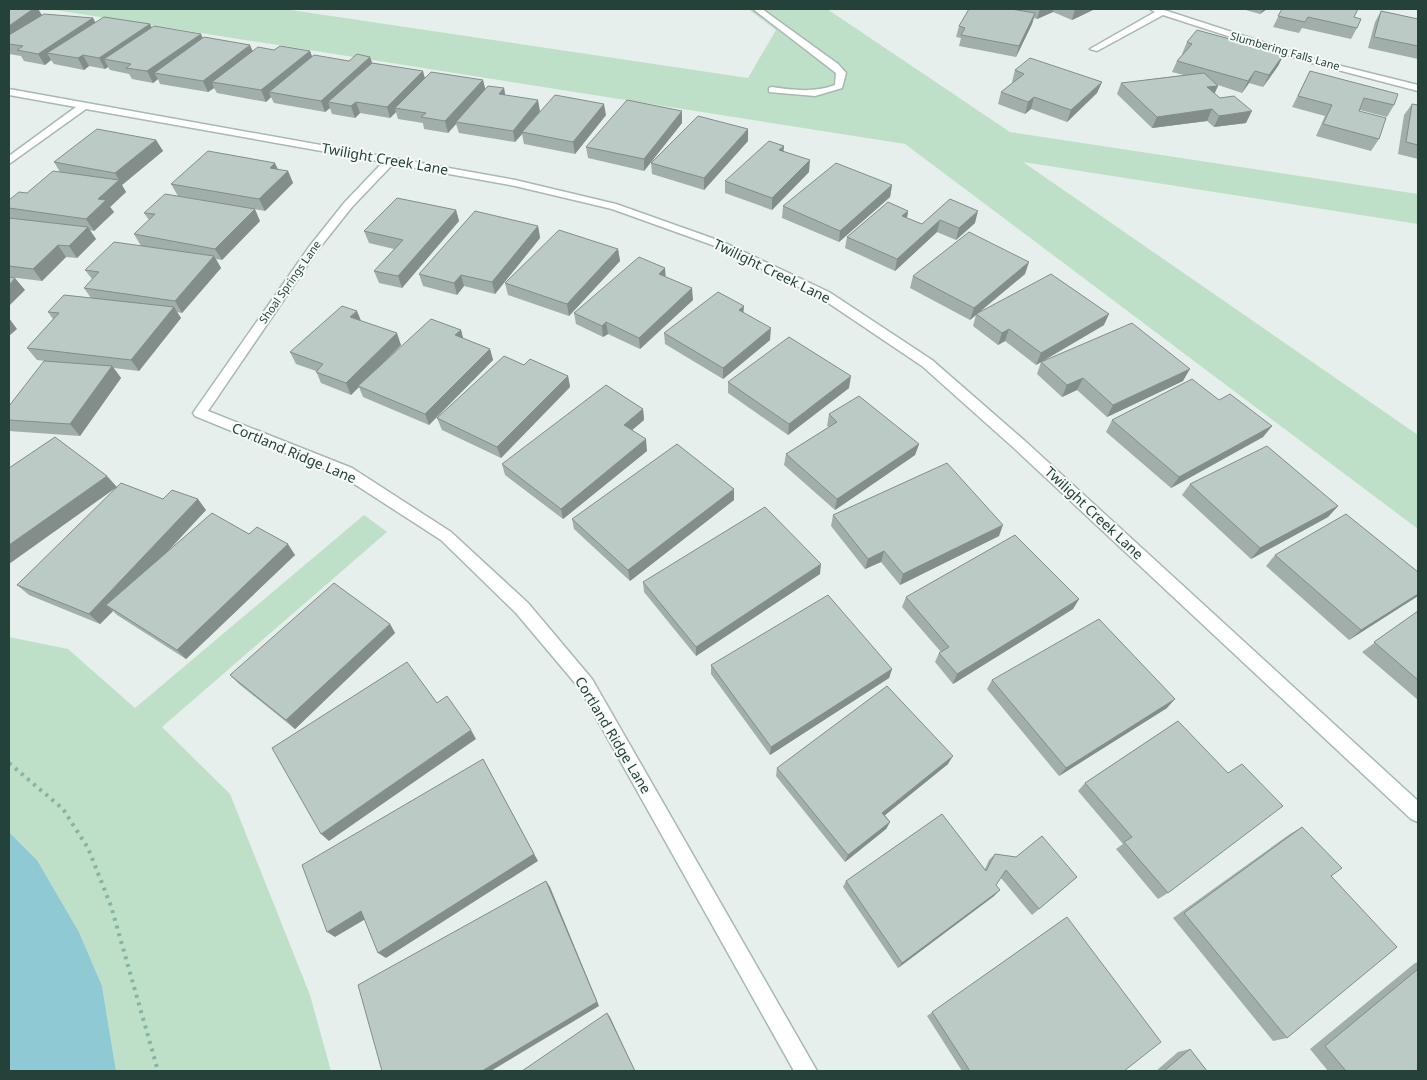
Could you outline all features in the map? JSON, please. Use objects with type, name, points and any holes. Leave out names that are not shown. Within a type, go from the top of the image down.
[{"type":"street","points":[[757,9],[835,66],[841,73],[839,86],[829,92],[816,94],[772,90]]},
{"type":"street","points":[[1094,49],[1158,10]]},
{"type":"street","name":"Slumbering Falls Lane","points":[[1158,10],[1296,55],[1418,88]]},
{"type":"street","name":"Twilight Creek Lane","points":[[9,92],[515,183],[616,207],[719,244],[825,295],[928,363],[1028,451],[1418,813]]},
{"type":"street","points":[[9,162],[85,105]]},
{"type":"street","name":"Shoal Springs Lane","points":[[200,413],[313,249],[348,205],[392,160]]},
{"type":"street","name":"Cortland Ridge Lane","points":[[200,413],[347,472],[446,536],[522,608],[586,684],[806,1071]]},
{"type":"path","points":[[9,763],[14,765],[53,800],[76,825],[90,852],[106,890],[158,1071]]},
{"type":"green space","points":[[49,9],[284,9],[748,78],[776,30],[748,9],[827,9],[1010,132],[1418,194],[1418,224],[1023,162],[1418,435],[1418,529],[905,144]]},
{"type":"green space","points":[[364,515],[387,532],[162,727],[230,794],[310,995],[331,1071],[116,1071],[102,986],[79,932],[37,860],[9,832],[9,637],[68,649],[135,708]]},
{"type":"water","points":[[9,832],[37,860],[79,932],[102,986],[116,1071],[9,1071]]},
{"type":"building","points":[[9,9],[33,9],[9,26]]},
{"type":"building","points":[[969,9],[1011,9],[1035,13],[1019,46],[961,35],[965,28],[959,26]]},
{"type":"building","points":[[1282,9],[1358,9],[1354,17],[1361,19],[1357,28],[1308,17],[1305,22],[1278,16]]},
{"type":"building","points":[[1381,11],[1418,19],[1418,46],[1374,37]]},
{"type":"building","points":[[44,14],[93,18],[38,54],[17,50],[23,46],[9,44],[9,35]]},
{"type":"building","points":[[104,17],[150,24],[99,58],[83,55],[78,58],[47,53]]},
{"type":"building","points":[[154,26],[201,34],[147,71],[126,68],[131,64],[104,59]]},
{"type":"building","points":[[1197,30],[1284,54],[1269,75],[1255,71],[1248,81],[1177,61],[1192,44],[1187,42]]},
{"type":"building","points":[[204,37],[250,45],[203,81],[154,73]]},
{"type":"building","points":[[280,46],[310,51],[261,90],[212,82],[258,47],[274,50]]},
{"type":"building","points":[[357,54],[370,57],[321,101],[269,92],[314,55],[349,61]]},
{"type":"building","points":[[1030,58],[1102,82],[1071,110],[1034,97],[1028,102],[1001,92],[1024,74],[1015,70]]},
{"type":"building","points":[[372,63],[423,71],[387,107],[356,102],[351,106],[328,102]]},
{"type":"building","points":[[1310,71],[1398,94],[1394,105],[1364,98],[1359,111],[1386,118],[1379,139],[1323,124],[1332,105],[1298,96]]},
{"type":"building","points":[[431,72],[483,80],[445,121],[421,117],[426,113],[395,108]]},
{"type":"building","points":[[1204,73],[1218,86],[1207,87],[1220,98],[1234,96],[1252,111],[1219,116],[1212,109],[1157,117],[1121,83]]},
{"type":"building","points":[[488,86],[504,88],[499,94],[538,100],[513,131],[456,122]]},
{"type":"building","points":[[555,95],[604,104],[573,142],[522,132]]},
{"type":"building","points":[[627,100],[682,111],[644,159],[586,147]]},
{"type":"building","points":[[1412,104],[1418,105],[1418,145],[1406,142]]},
{"type":"building","points":[[698,116],[748,129],[704,178],[651,163]]},
{"type":"building","points":[[97,129],[156,140],[115,173],[54,162]]},
{"type":"building","points":[[769,141],[784,146],[779,150],[810,160],[772,198],[725,181]]},
{"type":"building","points":[[208,151],[275,163],[270,168],[288,171],[259,199],[171,184]]},
{"type":"building","points":[[836,163],[892,185],[840,231],[783,206]]},
{"type":"building","points":[[53,171],[119,180],[98,199],[106,200],[86,219],[9,208],[9,200],[19,192],[27,193]]},
{"type":"building","points":[[165,194],[255,209],[215,249],[134,234],[155,214],[144,213]]},
{"type":"building","points":[[397,198],[456,210],[398,276],[374,271],[403,240],[364,231]]},
{"type":"building","points":[[950,199],[978,211],[959,228],[940,220],[897,259],[847,237],[888,202],[908,211],[902,216],[922,224]]},
{"type":"building","points":[[475,211],[538,226],[492,282],[461,275],[454,283],[419,274]]},
{"type":"building","points":[[9,218],[88,227],[69,246],[58,245],[33,269],[9,266]]},
{"type":"building","points":[[559,230],[618,249],[567,304],[505,283]]},
{"type":"building","points":[[969,232],[1029,262],[974,308],[913,276]]},
{"type":"building","points":[[114,242],[214,256],[175,301],[84,288],[99,272],[85,270]]},
{"type":"building","points":[[639,257],[665,268],[659,274],[692,288],[639,338],[606,322],[602,326],[574,313]]},
{"type":"building","points":[[1051,274],[1109,314],[1041,353],[1009,329],[1002,333],[976,314]]},
{"type":"building","points":[[9,277],[15,278],[9,285]]},
{"type":"building","points":[[718,292],[744,306],[739,310],[771,328],[723,368],[664,333]]},
{"type":"building","points":[[64,295],[174,307],[131,360],[27,348],[59,313],[48,312]]},
{"type":"building","points":[[342,306],[357,311],[350,317],[397,333],[346,383],[316,372],[323,364],[290,352]]},
{"type":"building","points":[[431,319],[461,330],[455,335],[490,349],[425,414],[358,386]]},
{"type":"building","points":[[1132,323],[1190,369],[1113,405],[1083,378],[1067,385],[1041,362]]},
{"type":"building","points":[[789,337],[851,376],[789,424],[728,382]]},
{"type":"building","points":[[504,356],[524,365],[530,359],[568,376],[497,447],[437,418]]},
{"type":"building","points":[[44,361],[112,366],[70,424],[9,420],[9,406]]},
{"type":"building","points":[[1192,379],[1219,400],[1230,394],[1272,426],[1179,477],[1112,420]]},
{"type":"building","points":[[606,385],[643,409],[624,425],[646,439],[561,509],[502,464]]},
{"type":"building","points":[[859,396],[919,444],[837,499],[786,454],[837,422],[829,414]]},
{"type":"building","points":[[55,437],[107,476],[9,545],[9,468]]},
{"type":"building","points":[[677,444],[734,489],[628,570],[572,519]]},
{"type":"building","points":[[1267,446],[1338,506],[1260,548],[1190,484]]},
{"type":"building","points":[[947,463],[1003,525],[903,574],[884,551],[868,559],[833,515]]},
{"type":"building","points":[[121,483],[163,499],[172,490],[198,499],[89,614],[17,585]]},
{"type":"building","points":[[765,507],[821,564],[696,647],[643,582]]},
{"type":"building","points":[[212,513],[249,534],[257,527],[288,544],[177,650],[106,605]]},
{"type":"building","points":[[1346,514],[1418,572],[1418,594],[1361,630],[1275,555]]},
{"type":"building","points":[[1015,535],[1079,599],[957,674],[939,653],[949,647],[906,597]]},
{"type":"building","points":[[334,583],[390,624],[286,720],[230,675]]},
{"type":"building","points":[[828,595],[892,669],[771,747],[711,665]]},
{"type":"building","points":[[1418,611],[1418,680],[1374,642]]},
{"type":"building","points":[[1099,619],[1175,699],[1066,768],[992,680]]},
{"type":"building","points":[[407,662],[437,703],[447,696],[471,730],[321,834],[272,748]]},
{"type":"building","points":[[887,686],[953,756],[882,813],[890,822],[848,855],[777,768]]},
{"type":"building","points":[[1178,721],[1228,773],[1242,764],[1283,806],[1168,893],[1124,842],[1132,837],[1085,783]]},
{"type":"building","points":[[483,759],[534,854],[378,953],[361,911],[327,932],[302,865]]},
{"type":"building","points":[[942,814],[986,871],[995,854],[1016,857],[1042,836],[1077,877],[1039,909],[1006,870],[996,885],[1000,890],[902,963],[846,881]]},
{"type":"building","points":[[1302,827],[1342,868],[1331,876],[1397,947],[1287,1038],[1184,913]]},
{"type":"building","points":[[546,881],[597,1002],[482,1071],[382,1071],[358,985]]},
{"type":"building","points":[[1067,917],[1161,1042],[1124,1071],[970,1071],[932,1012]]},
{"type":"building","points":[[1418,969],[1418,1071],[1346,1071],[1325,1046]]},
{"type":"building","points":[[607,1013],[635,1071],[522,1071]]},
{"type":"building","points":[[1190,1049],[1207,1071],[1164,1071]]}]
